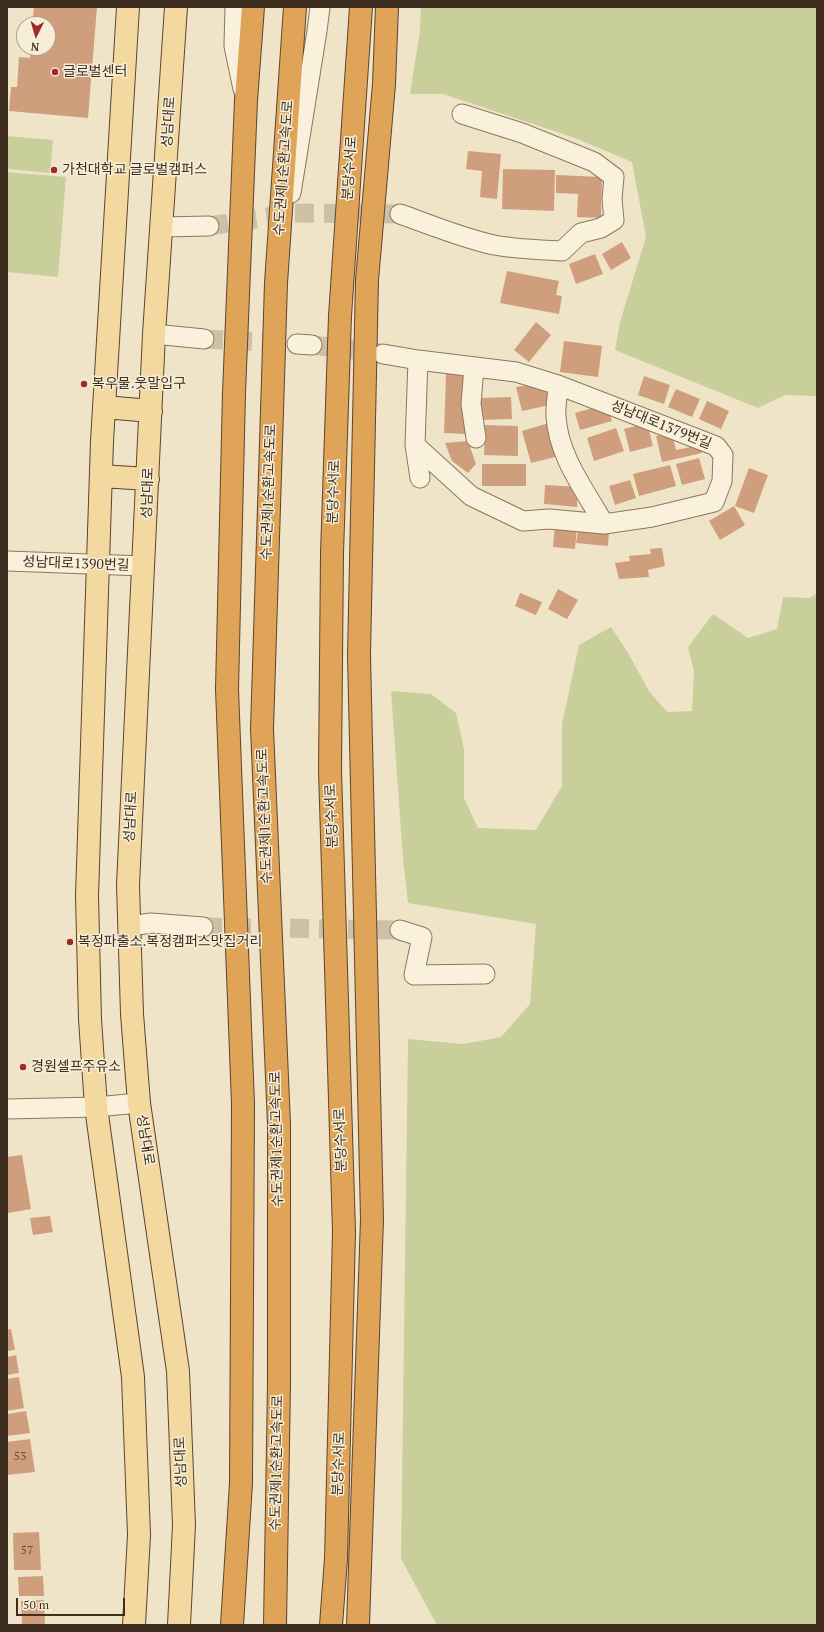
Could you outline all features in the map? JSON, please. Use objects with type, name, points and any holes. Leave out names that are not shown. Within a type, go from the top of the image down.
[{"type":"highway","points":[[232,1625],[240,1483],[243,1104],[227,689],[234,393],[246,100],[253,7]]},
{"type":"highway","name":"수도권제1순환고속도로","points":[[275,1625],[279,1383],[279,1124],[262,729],[276,283],[295,7]]},
{"type":"highway","name":"분당수서로","points":[[331,1625],[336,1559],[344,1232],[330,770],[332,553],[340,316],[361,7]]},
{"type":"highway","name":"분당수서로","points":[[358,1625],[372,1219],[359,655],[367,280],[384,84],[387,7]]},
{"type":"main road","points":[[128,7],[104,407],[87,896],[90,1019],[96,1107],[133,1377],[139,1535],[134,1625]]},
{"type":"main road","name":"성남대로","points":[[176,7],[154,334],[128,885],[131,926],[132,1014],[139,1103],[178,1371],[184,1526],[179,1625]]},
{"type":"main road","points":[[104,407],[151,411]]},
{"type":"main road","points":[[101,476],[148,479]]},
{"type":"street","points":[[235,7],[234,46],[246,100]]},
{"type":"street","points":[[276,283],[320,7]]},
{"type":"street","points":[[400,214],[454,234],[495,245],[562,251],[581,233],[601,228],[614,220],[612,199],[614,177],[594,162],[522,133],[462,114]]},
{"type":"street","points":[[162,227],[209,226]]},
{"type":"street","points":[[154,334],[204,339]]},
{"type":"street","name":"성남대로1379번길","points":[[383,354],[474,368],[516,372],[558,385],[716,446],[722,455],[722,481],[714,502],[652,517],[604,524],[548,520],[523,521],[471,496],[415,445]]},
{"type":"street","points":[[418,360],[415,445],[420,478]]},
{"type":"street","points":[[474,368],[471,404],[476,438]]},
{"type":"street","points":[[558,385],[556,416],[561,443],[568,462],[604,524]]},
{"type":"street","name":"성남대로1390번길","points":[[7,561],[144,566]]},
{"type":"street","points":[[131,926],[151,923],[203,927]]},
{"type":"street","points":[[400,930],[422,937],[414,975],[485,974]]},
{"type":"street","points":[[7,1109],[96,1107],[139,1103]]},
{"type":"green space","points":[[421,7],[817,7],[817,396],[785,395],[758,408],[615,350],[620,322],[646,237],[632,162],[575,138],[443,94],[410,94],[420,31]]},
{"type":"green space","points":[[7,136],[53,140],[50,173],[7,169]]},
{"type":"green space","points":[[7,172],[66,177],[58,277],[7,272]]},
{"type":"green space","points":[[817,593],[817,1625],[437,1625],[401,1559],[408,1039],[463,1044],[501,1037],[530,1004],[536,924],[408,903],[403,858],[391,691],[431,694],[456,713],[464,749],[464,798],[478,828],[536,830],[562,786],[562,724],[579,645],[611,627],[627,651],[649,691],[667,712],[692,711],[694,672],[688,647],[713,614],[748,638],[777,629],[783,597],[810,598]]},
{"type":"building","name":"글로벌센터","points":[[34,7],[97,7],[88,118],[9,111],[11,87],[17,87],[19,57],[30,58],[30,56],[56,56],[56,16],[33,16]]},
{"type":"building","points":[[468,151],[501,154],[497,199],[480,197],[482,171],[466,169]]},
{"type":"building","points":[[503,169],[555,170],[554,211],[502,209]]},
{"type":"building","points":[[556,175],[602,177],[601,218],[577,217],[578,194],[556,193]]},
{"type":"building","points":[[622,242],[631,258],[611,270],[602,254]]},
{"type":"building","points":[[595,254],[603,274],[576,284],[569,264]]},
{"type":"building","points":[[507,271],[559,281],[556,295],[562,296],[559,314],[500,303]]},
{"type":"building","points":[[536,322],[551,335],[529,362],[514,350]]},
{"type":"building","points":[[564,341],[602,346],[598,377],[560,372]]},
{"type":"building","points":[[446,373],[469,375],[465,434],[444,433]]},
{"type":"building","points":[[644,376],[670,385],[664,404],[638,395]]},
{"type":"building","points":[[537,384],[546,390],[550,405],[522,411],[516,387]]},
{"type":"building","points":[[676,389],[700,399],[692,417],[668,407]]},
{"type":"building","points":[[511,397],[512,419],[478,420],[477,398]]},
{"type":"building","points":[[707,401],[729,411],[721,429],[699,419]]},
{"type":"building","points":[[607,404],[612,421],[580,430],[575,413]]},
{"type":"building","points":[[549,423],[559,456],[531,463],[522,431]]},
{"type":"building","points":[[647,423],[653,446],[630,452],[624,429]]},
{"type":"building","points":[[485,425],[518,426],[518,456],[484,455]]},
{"type":"building","points":[[616,428],[624,451],[594,461],[587,438]]},
{"type":"building","points":[[672,433],[676,450],[700,445],[702,453],[662,462],[656,436]]},
{"type":"building","points":[[468,441],[476,464],[468,473],[452,461],[445,443]]},
{"type":"building","points":[[699,458],[705,479],[682,485],[676,464]]},
{"type":"building","points":[[482,464],[526,464],[526,486],[482,486]]},
{"type":"building","points":[[670,465],[676,486],[639,496],[633,474]]},
{"type":"building","points":[[749,468],[768,475],[754,513],[735,506]]},
{"type":"building","points":[[630,480],[636,498],[615,505],[609,486]]},
{"type":"building","points":[[545,485],[578,487],[577,507],[544,504]]},
{"type":"building","points":[[734,506],[745,525],[720,540],[709,521]]},
{"type":"building","points":[[555,524],[577,526],[575,549],[553,547]]},
{"type":"building","points":[[578,530],[609,532],[608,546],[576,543]]},
{"type":"building","points":[[662,548],[665,566],[648,570],[649,577],[619,579],[615,563],[630,561],[629,556],[651,554],[650,549]]},
{"type":"building","points":[[558,589],[578,600],[567,619],[548,609]]},
{"type":"building","points":[[520,593],[542,602],[536,615],[515,606]]},
{"type":"building","points":[[22,1155],[31,1209],[8,1213],[7,1157]]},
{"type":"building","points":[[50,1216],[53,1232],[33,1235],[30,1218]]},
{"type":"building","points":[[11,1329],[15,1350],[7,1351],[7,1330]]},
{"type":"building","points":[[16,1355],[19,1373],[7,1375],[7,1357]]},
{"type":"building","points":[[19,1377],[24,1408],[7,1411],[7,1379]]},
{"type":"building","points":[[26,1411],[30,1433],[7,1436],[7,1414]]},
{"type":"building","points":[[30,1439],[35,1472],[7,1475],[7,1442]]},
{"type":"building","points":[[39,1532],[41,1570],[14,1570],[13,1533]]},
{"type":"building","points":[[43,1576],[44,1596],[19,1596],[18,1577]]},
{"type":"building","points":[[44,1600],[45,1625],[22,1625],[21,1601]]},
{"type":"tunnel","points":[[209,226],[294,213],[400,214]]},
{"type":"tunnel","points":[[204,339],[297,344]]},
{"type":"tunnel","points":[[312,345],[380,353]]},
{"type":"tunnel","points":[[203,927],[400,930]]},
{"type":"place","name":"글로벌센터","points":[[55,72]]},
{"type":"place","name":"가천대학교 글로벌캠퍼스","points":[[54,170]]},
{"type":"place","name":"복우물.웃말입구","points":[[84,384]]},
{"type":"place","name":"복정파출소.복정캠퍼스맛집거리","points":[[70,942]]},
{"type":"place","name":"경원셀프주유소","points":[[23,1067]]}]
